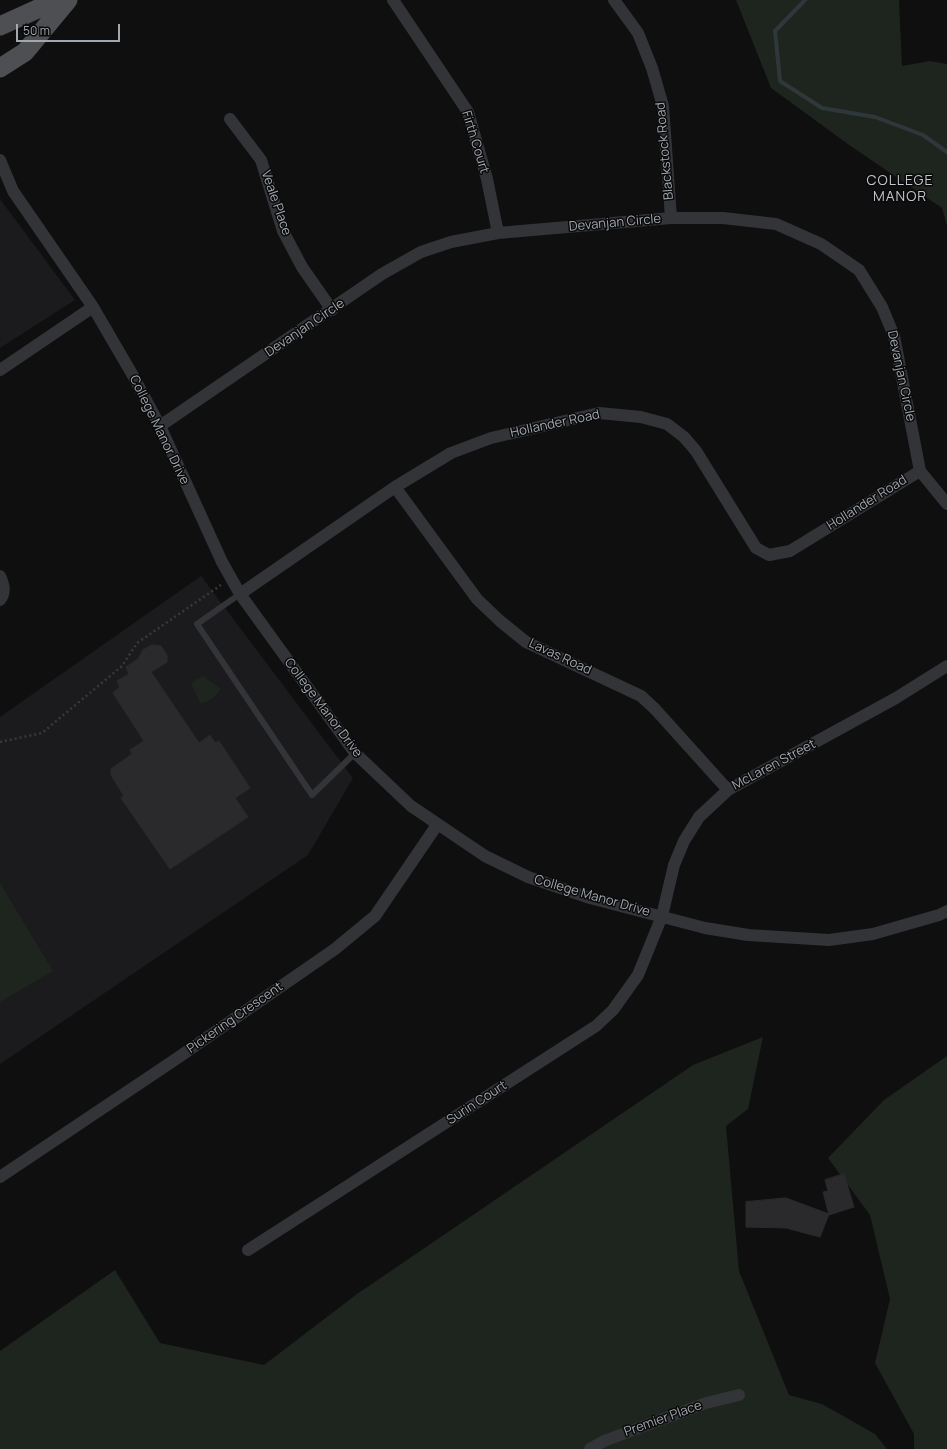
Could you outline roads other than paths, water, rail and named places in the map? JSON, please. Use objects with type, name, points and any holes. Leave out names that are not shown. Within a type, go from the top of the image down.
[{"type":"main road","points":[[0,26],[57,0]]},
{"type":"main road","points":[[0,68],[25,52],[68,0]]},
{"type":"street","name":"Firth Court","points":[[393,0],[468,112],[487,180],[498,233]]},
{"type":"street","name":"Blackstock Road","points":[[614,0],[638,33],[652,68],[663,106],[671,218]]},
{"type":"street","name":"Veale Place","points":[[230,119],[261,160],[283,231],[302,267],[332,310]]},
{"type":"street","name":"College Manor Drive","points":[[0,160],[13,191],[93,307],[160,426],[231,578],[240,594],[355,753],[411,806],[486,856],[528,877],[590,898],[705,928],[748,935],[829,940],[873,934],[939,915],[947,911]]},
{"type":"street","name":"College Manor Drive","points":[[0,182],[13,191]]},
{"type":"street","name":"Devanjan Circle","points":[[160,426],[332,310],[382,274],[421,252],[451,242],[498,233],[671,218],[723,218],[776,224],[821,244],[859,270],[882,307],[894,336],[920,471],[947,504]]},
{"type":"street","points":[[0,370],[93,307]]},
{"type":"street","name":"Hollander Road","points":[[240,594],[395,487],[451,454],[491,438],[599,413],[641,416],[667,424],[684,437],[696,451],[756,548],[769,555],[790,551],[920,471]]},
{"type":"street","name":"Lavas Road","points":[[395,487],[477,600],[500,621],[526,642],[640,696],[655,709],[728,790]]},
{"type":"street","points":[[0,576],[3,583],[4,594],[0,600]]},
{"type":"street","name":"McLaren Street","points":[[662,916],[674,865],[684,841],[699,817],[728,790],[896,698],[947,666]]},
{"type":"street","name":"Pickering Crescent","points":[[0,1176],[176,1059],[350,936],[375,916],[438,825]]},
{"type":"street","name":"Surin Court","points":[[248,1250],[596,1026],[614,1010],[638,975],[662,916]]},
{"type":"street","name":"Premier Place","points":[[590,1449],[604,1440],[706,1403],[739,1395]]},
{"type":"lane","points":[[240,594],[197,624],[312,795],[355,753]]},
{"type":"waterway","points":[[805,0],[775,31],[780,81],[822,108],[875,117],[923,135],[947,152]]},
{"type":"district","name":"COLLEGE MANOR","points":[[900,190]]}]
